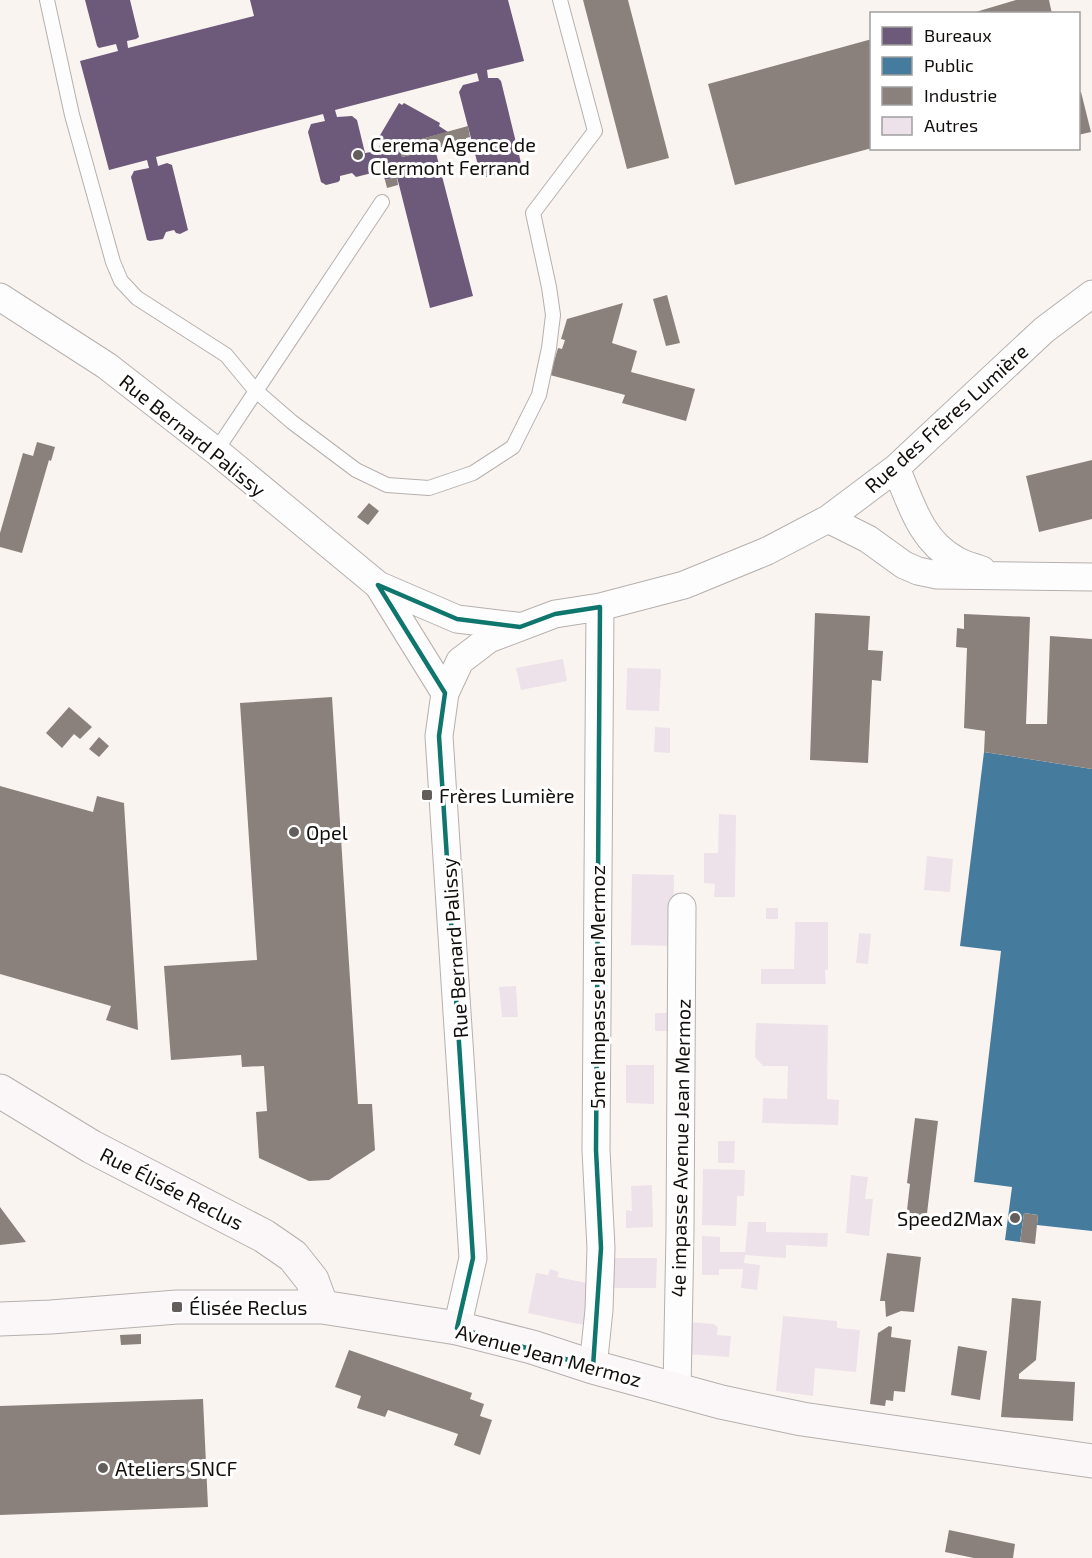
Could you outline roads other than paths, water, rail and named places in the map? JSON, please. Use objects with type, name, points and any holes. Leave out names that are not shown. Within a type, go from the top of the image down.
[{"type":"main road","name":"Rue Élisée Reclus","points":[[0,1091],[92,1146],[264,1236],[293,1256],[312,1280],[322,1307]]},
{"type":"main road","name":"Avenue Jean Mermoz","points":[[0,1319],[177,1307],[322,1307],[457,1328],[532,1347],[720,1402],[802,1419],[1092,1461]]},
{"type":"street","name":"Rue des Frères Lumière","points":[[445,693],[460,661],[489,639],[555,614],[600,607],[684,585],[767,551],[828,519],[896,468],[1044,330],[1092,294]]},
{"type":"street","name":"Rue Bernard Palissy","points":[[0,297],[107,366],[216,451],[378,585],[457,619],[520,627]]},
{"type":"street","points":[[896,468],[921,527],[934,545],[957,561],[998,575]]},
{"type":"street","points":[[828,519],[868,539],[904,565],[918,571],[938,575],[1092,577]]},
{"type":"street","name":"Rue Bernard Palissy","points":[[378,585],[445,693],[439,736],[473,1258],[457,1328]]},
{"type":"street","name":"5me Impasse Jean Mermoz","points":[[592,1366],[599,1310],[601,1248],[596,1150],[600,607]]},
{"type":"street","name":"4e impasse Avenue Jean Mermoz","points":[[677,1390],[682,907]]},
{"type":"lane","points":[[47,0],[72,115],[113,262],[121,281],[137,298],[226,355],[255,390],[292,422],[356,470],[387,485],[429,488],[473,473],[513,447],[539,395],[553,315],[533,213],[595,132],[560,0]]},
{"type":"lane","points":[[216,451],[382,202]]},
{"type":"place","name":"Cerema Agence de Clermont Ferrand","points":[[358,155]]},
{"type":"place","name":"Frères Lumière","points":[[427,795]]},
{"type":"place","name":"Opel","points":[[294,832]]},
{"type":"place","name":"Speed2Max","points":[[1015,1218]]},
{"type":"place","name":"Élisée Reclus","points":[[177,1307]]},
{"type":"place","name":"Ateliers SNCF","points":[[103,1468]]}]
